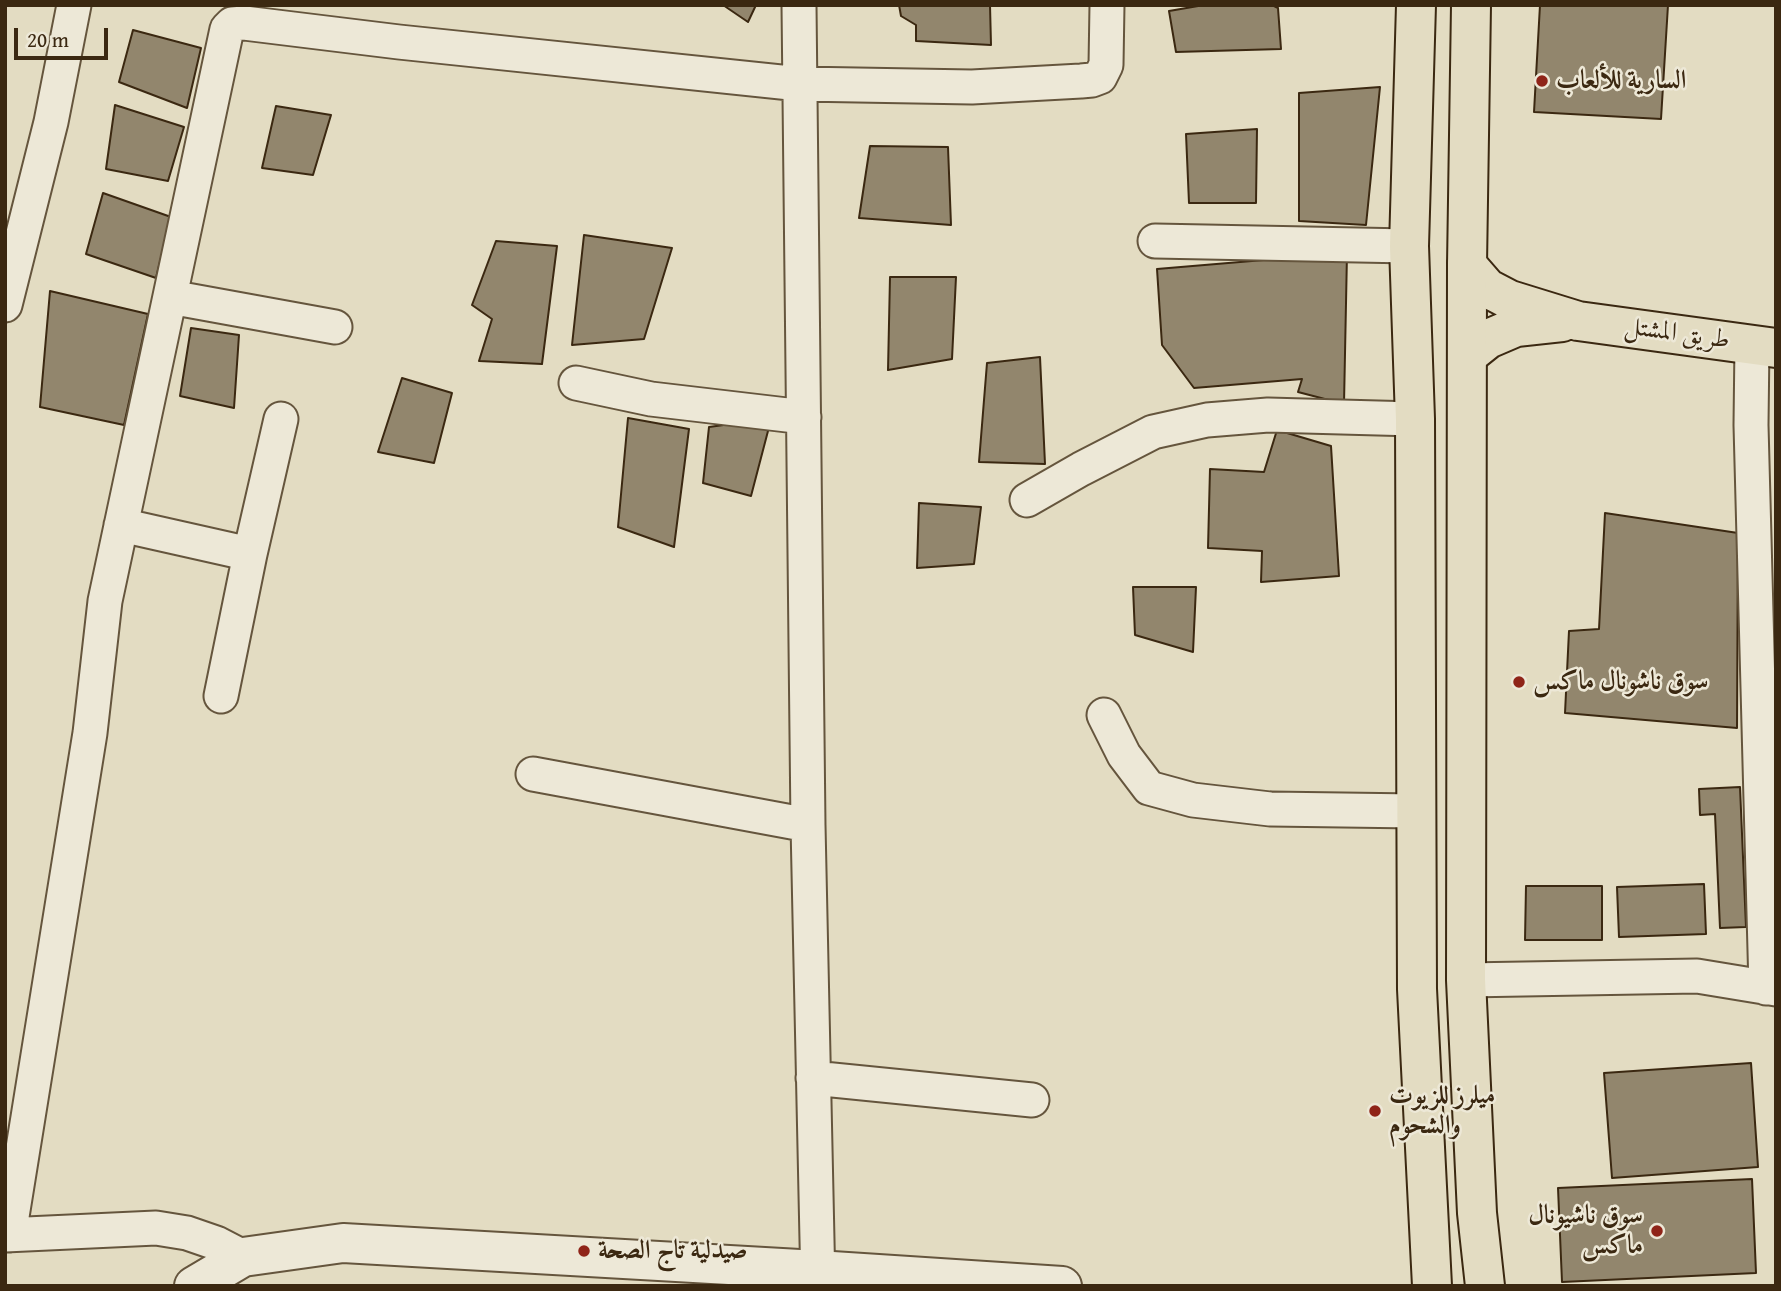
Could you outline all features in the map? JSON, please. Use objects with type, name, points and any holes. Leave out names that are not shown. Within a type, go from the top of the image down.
[{"type":"main road","points":[[1416,5],[1409,246],[1415,419],[1417,989],[1432,1286]]},
{"type":"main road","points":[[1471,5],[1467,265],[1466,980],[1477,1213],[1485,1286]]},
{"type":"main road","name":"طريق المشتل","points":[[1467,265],[1487,288],[1510,300],[1578,321],[1764,346]]},
{"type":"main road","name":"طريق المشتل","points":[[1468,355],[1488,339],[1516,327],[1578,321]]},
{"type":"street","points":[[5,305],[51,122],[74,5]]},
{"type":"street","points":[[799,5],[808,825],[818,1278]]},
{"type":"street","points":[[243,1257],[206,1239],[156,1228],[7,1235],[90,733],[105,601],[227,29],[232,24],[244,23],[800,84],[972,87],[1092,80],[1100,77],[1105,65],[1107,5]]},
{"type":"street","points":[[1155,241],[1409,246]]},
{"type":"street","points":[[170,297],[335,327]]},
{"type":"street","points":[[1466,980],[1697,976],[1771,988],[1751,425],[1764,346]]},
{"type":"street","points":[[576,383],[651,399],[804,418]]},
{"type":"street","points":[[1027,500],[1153,432],[1208,420],[1268,415],[1415,419]]},
{"type":"street","points":[[221,696],[281,419]]},
{"type":"street","points":[[121,525],[250,554]]},
{"type":"street","points":[[1104,715],[1124,755],[1149,788],[1193,800],[1270,809],[1416,811]]},
{"type":"street","points":[[533,774],[808,825]]},
{"type":"street","points":[[813,1079],[1032,1100]]},
{"type":"street","points":[[194,1286],[243,1257],[343,1243],[818,1278],[1062,1286]]},
{"type":"building","points":[[723,5],[756,5],[748,22]]},
{"type":"building","points":[[899,5],[990,5],[991,45],[916,41],[916,25],[901,16]]},
{"type":"building","points":[[1204,5],[1272,5],[1278,8],[1281,49],[1176,52],[1169,11]]},
{"type":"building","points":[[1540,5],[1668,5],[1661,119],[1534,112]]},
{"type":"building","points":[[133,30],[201,48],[187,108],[119,82]]},
{"type":"building","points":[[1380,87],[1366,225],[1299,221],[1299,93]]},
{"type":"building","points":[[115,105],[184,127],[168,181],[106,169]]},
{"type":"building","points":[[276,106],[331,115],[313,175],[262,168]]},
{"type":"building","points":[[1257,129],[1256,203],[1189,203],[1186,134]]},
{"type":"building","points":[[870,146],[948,147],[951,225],[859,218]]},
{"type":"building","points":[[103,193],[171,217],[156,278],[86,254]]},
{"type":"building","points":[[584,235],[672,248],[644,339],[572,345]]},
{"type":"building","points":[[496,241],[557,246],[542,364],[479,361],[492,319],[472,305]]},
{"type":"building","points":[[1347,253],[1344,404],[1298,392],[1302,379],[1194,388],[1162,345],[1157,269]]},
{"type":"building","points":[[890,277],[956,277],[952,359],[888,370]]},
{"type":"building","points":[[50,291],[148,314],[124,425],[40,407]]},
{"type":"building","points":[[191,328],[239,335],[234,408],[180,396]]},
{"type":"building","points":[[1040,357],[1045,464],[979,462],[987,363]]},
{"type":"building","points":[[402,378],[452,393],[434,463],[378,452]]},
{"type":"building","points":[[628,418],[689,429],[674,547],[618,527]]},
{"type":"building","points":[[753,421],[768,431],[751,496],[703,483],[709,427]]},
{"type":"building","points":[[1277,430],[1331,446],[1339,576],[1261,582],[1262,551],[1208,548],[1210,469],[1264,472]]},
{"type":"building","points":[[919,503],[981,507],[974,564],[917,568]]},
{"type":"building","points":[[1605,513],[1738,533],[1737,728],[1565,713],[1569,631],[1599,629]]},
{"type":"building","points":[[1133,587],[1196,587],[1193,652],[1135,635]]},
{"type":"building","points":[[1740,787],[1746,927],[1720,928],[1715,814],[1700,815],[1699,789]]},
{"type":"building","points":[[1704,884],[1706,934],[1619,937],[1617,887]]},
{"type":"building","points":[[1526,886],[1602,886],[1602,940],[1525,940]]},
{"type":"building","points":[[1751,1063],[1758,1167],[1612,1178],[1604,1073]]},
{"type":"building","name":"سوق ناشيونال ماكس","points":[[1752,1179],[1756,1273],[1562,1282],[1558,1188]]},
{"type":"place","name":"السارية للألعاب","points":[[1542,81]]},
{"type":"place","name":"سوق ناشونال ماكس","points":[[1519,682]]},
{"type":"place","name":"ميلرز للزيوت والشحوم","points":[[1375,1111]]},
{"type":"place","name":"سوق ناشيونال ماكس","points":[[1657,1231]]},
{"type":"place","name":"صيدلية تاج الصحة","points":[[584,1251]]}]
